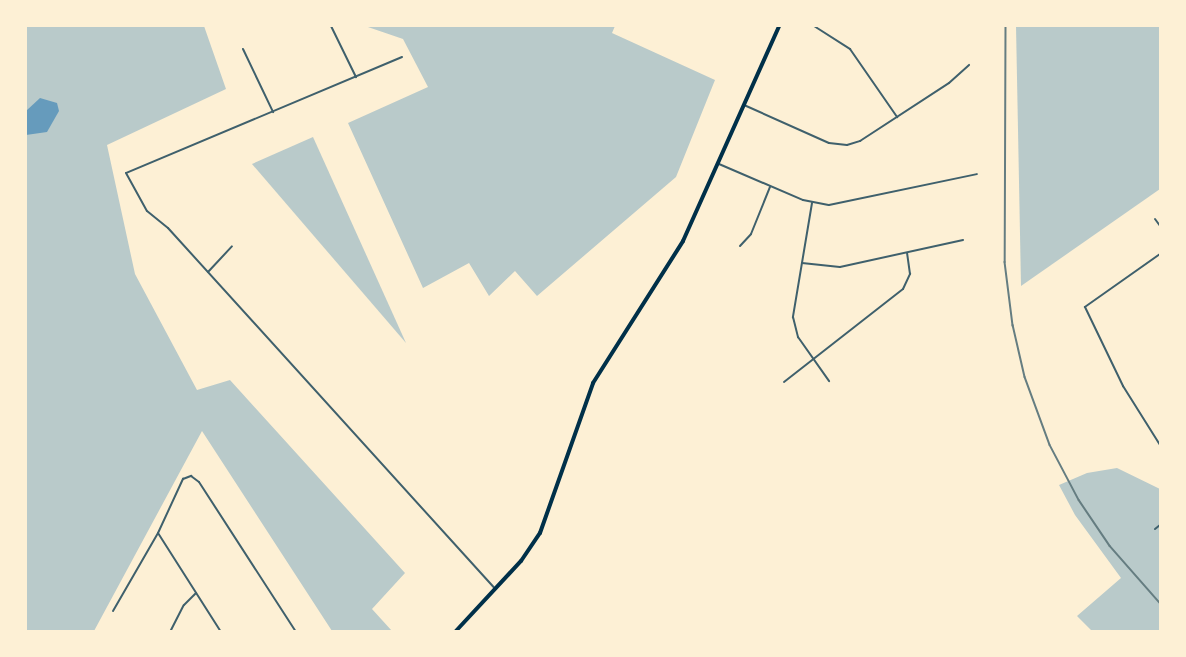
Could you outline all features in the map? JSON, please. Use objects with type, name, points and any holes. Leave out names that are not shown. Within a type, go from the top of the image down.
[{"type":"main road","points":[[455,632],[527,554],[540,533],[593,383],[683,241],[779,26]]},
{"type":"street","points":[[332,26],[356,77]]},
{"type":"street","points":[[814,26],[850,49],[897,117]]},
{"type":"street","points":[[243,49],[273,112]]},
{"type":"street","points":[[402,57],[126,173],[147,211],[208,272],[495,589]]},
{"type":"street","points":[[744,105],[840,146],[860,141],[949,83],[969,65]]},
{"type":"street","points":[[719,164],[812,203],[838,204],[977,174]]},
{"type":"street","points":[[740,246],[751,234],[770,187]]},
{"type":"street","points":[[812,203],[793,317],[798,337],[812,360],[829,381]]},
{"type":"street","points":[[1155,219],[1161,226]]},
{"type":"street","points":[[802,263],[840,267],[963,240]]},
{"type":"street","points":[[208,272],[232,246]]},
{"type":"street","points":[[784,382],[903,288],[910,274],[907,253]]},
{"type":"street","points":[[1161,254],[1085,307],[1123,386],[1161,445]]},
{"type":"street","points":[[113,611],[159,533],[183,479],[194,477],[296,632]]},
{"type":"street","points":[[1155,529],[1161,525]]},
{"type":"street","points":[[159,533],[221,632]]},
{"type":"street","points":[[170,632],[184,605],[196,593]]},
{"type":"shaded area","points":[[26,26],[204,26],[226,89],[107,145],[135,274],[197,390],[230,380],[405,573],[372,609],[392,631],[332,631],[202,431],[94,631],[26,631]]},
{"type":"shaded area","points":[[365,26],[615,26],[612,33],[715,80],[676,177],[537,296],[515,271],[489,296],[469,263],[423,288],[348,123],[428,87],[403,39]]},
{"type":"shaded area","points":[[1016,26],[1160,26],[1160,189],[1021,286]]},
{"type":"shaded area","points":[[313,137],[406,343],[252,164]]},
{"type":"shaded area","points":[[1117,468],[1160,489],[1160,631],[1092,631],[1077,616],[1121,578],[1075,515],[1059,485],[1087,473]]},
{"type":"water","points":[[40,98],[57,103],[59,111],[47,132],[26,135],[26,111]]},
{"type":"railway","points":[[1006,26],[1005,262],[1013,325],[1025,377],[1050,445],[1079,500],[1110,546],[1160,603]]}]
